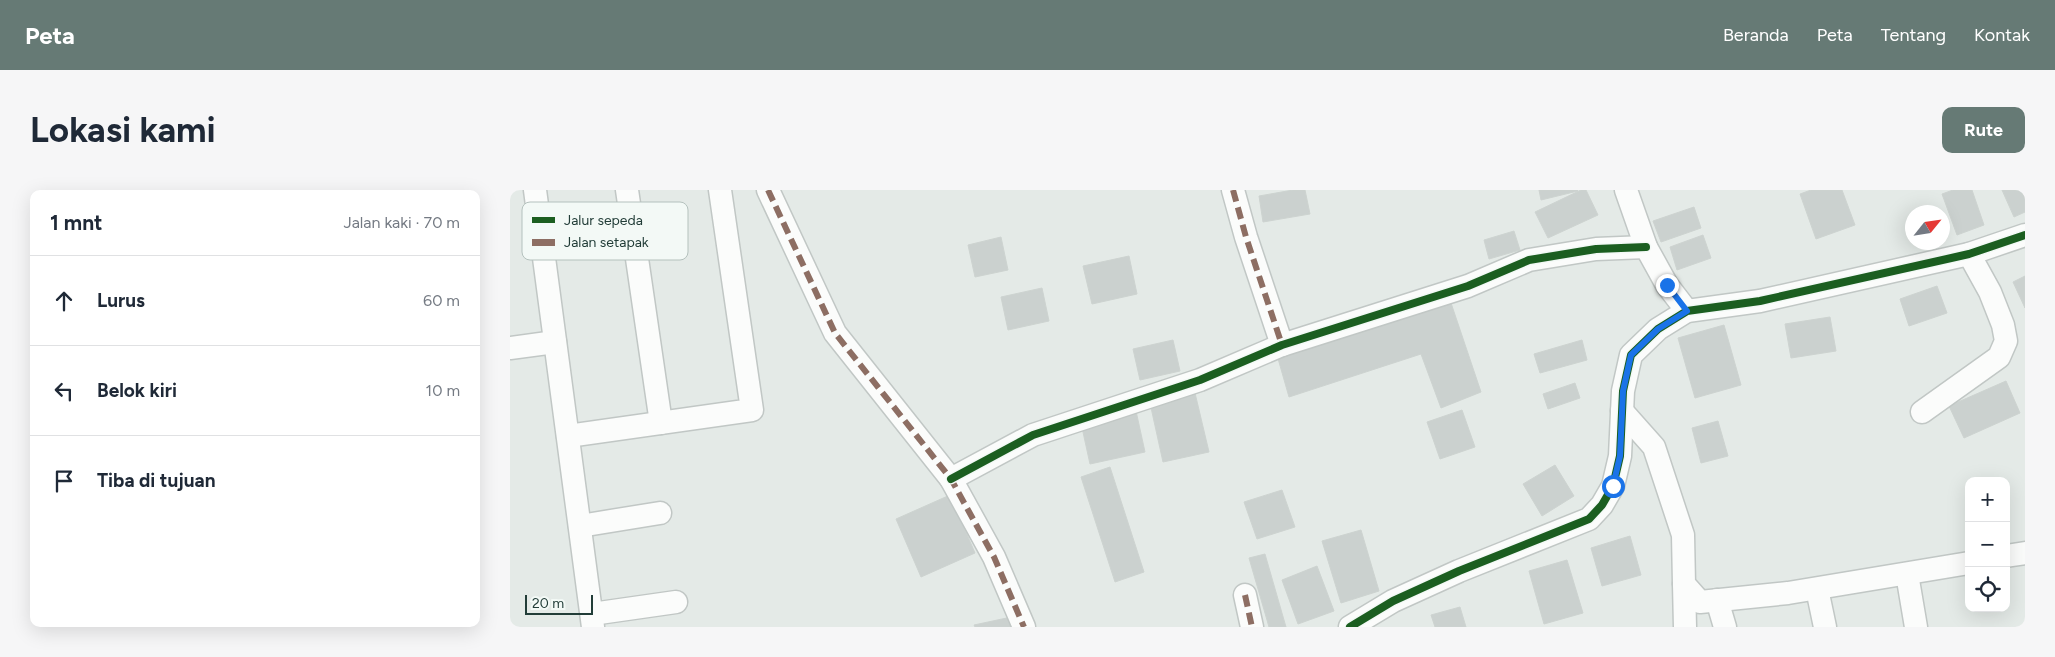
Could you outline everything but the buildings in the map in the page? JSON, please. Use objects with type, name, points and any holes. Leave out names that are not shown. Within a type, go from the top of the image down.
[{"type":"street","points":[[568,436],[752,410],[720,190]]},
{"type":"street","points":[[768,190],[835,333],[952,479],[994,556],[1024,627]]},
{"type":"street","points":[[1233,190],[1246,237],[1282,345]]},
{"type":"street","points":[[1626,190],[1646,247],[1667,285],[1687,311]]},
{"type":"street","points":[[1350,627],[1393,601],[1459,571],[1590,518],[1602,506],[1613,486],[1620,456],[1623,391],[1631,355],[1658,329],[1687,311],[1760,301],[1969,254],[2025,235]]},
{"type":"street","points":[[952,479],[1033,435],[1200,380],[1282,345],[1468,286],[1529,260],[1596,249],[1646,247]]},
{"type":"street","points":[[1922,412],[1999,357],[2006,341],[2003,325],[1990,292],[1969,254]]},
{"type":"street","points":[[544,260],[592,621],[676,602]]},
{"type":"street","points":[[637,260],[661,423]]},
{"type":"street","points":[[510,348],[555,342]]},
{"type":"street","points":[[1622,411],[1654,447],[1682,535],[1685,627]]},
{"type":"street","points":[[580,526],[660,513]]},
{"type":"street","points":[[2010,555],[2025,553]]},
{"type":"street","points":[[1684,584],[1700,602],[1817,589],[1965,564]]},
{"type":"street","points":[[1907,574],[1916,627]]},
{"type":"street","points":[[1817,589],[1825,627]]},
{"type":"street","points":[[1245,595],[1252,627]]},
{"type":"street","points":[[1717,600],[1725,627]]},
{"type":"marked path","points":[[768,190],[835,333],[951,479],[994,557],[1024,627]]},
{"type":"marked path","points":[[1233,190],[1246,237],[1282,345]]},
{"type":"marked path","points":[[1245,595],[1252,627]]},
{"type":"cycle path","points":[[1350,627],[1393,601],[1459,571],[1589,519],[1602,505],[1613,486],[1620,456],[1623,391],[1631,355],[1658,329],[1687,311],[1760,301],[1969,254],[2025,235]]},
{"type":"cycle path","points":[[951,479],[1033,435],[1200,380],[1282,345],[1468,286],[1529,260],[1596,249],[1646,247]]},
{"type":"route","points":[[1613,486],[1620,456],[1623,391],[1631,355],[1658,329],[1687,311],[1667,285]]}]
